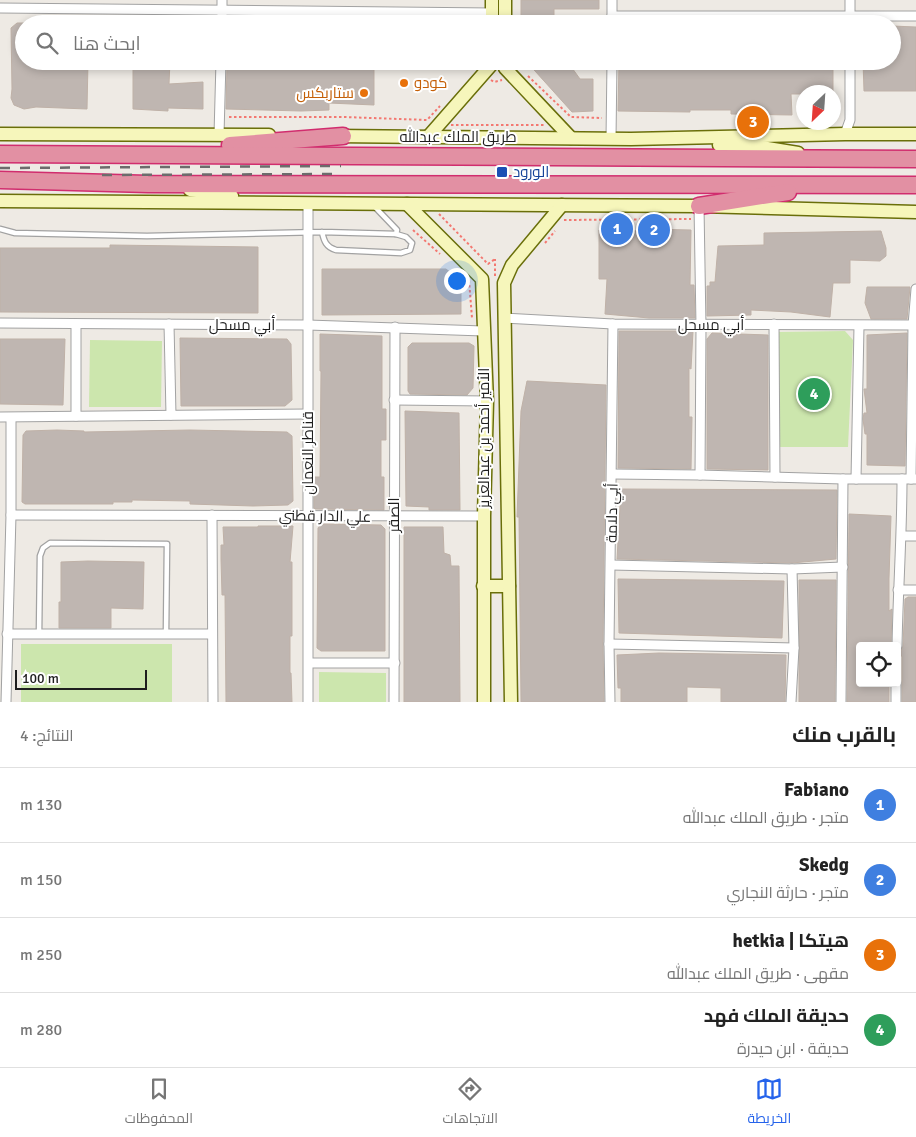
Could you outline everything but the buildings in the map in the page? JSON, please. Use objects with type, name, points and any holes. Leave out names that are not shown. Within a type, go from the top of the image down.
[{"type":"highway","points":[[140,155],[179,147],[245,145],[343,136]]},
{"type":"highway","name":"طريق الملك عبدالله","points":[[0,154],[916,159]]},
{"type":"highway","points":[[0,180],[148,184],[916,185]]},
{"type":"highway","points":[[699,213],[788,192],[870,184]]},
{"type":"main road","points":[[492,0],[492,15]]},
{"type":"main road","points":[[505,0],[505,15]]},
{"type":"main road","points":[[428,137],[487,70]]},
{"type":"main road","points":[[507,70],[571,138]]},
{"type":"main road","name":"طريق الملك عبدالله","points":[[0,134],[631,140],[916,134]]},
{"type":"main road","points":[[631,140],[761,147],[833,158]]},
{"type":"main road","points":[[148,184],[282,202]]},
{"type":"main road","points":[[0,201],[282,202],[562,206],[699,213],[916,212]]},
{"type":"main road","name":"الأمير أحمد بن عبدالعزيز","points":[[407,204],[482,279],[478,331],[486,401],[484,702]]},
{"type":"main road","name":"الأمير أحمد بن عبدالعزيز","points":[[511,702],[504,283],[512,265],[562,206]]},
{"type":"main road","points":[[484,586],[509,586]]},
{"type":"street","points":[[222,0],[222,15]]},
{"type":"street","points":[[374,0],[374,11]]},
{"type":"street","points":[[612,0],[612,15]]},
{"type":"street","points":[[850,0],[850,15]]},
{"type":"street","points":[[0,8],[374,11],[441,15]]},
{"type":"street","points":[[901,17],[916,16]]},
{"type":"street","points":[[220,135],[221,70]]},
{"type":"street","points":[[612,70],[612,139]]},
{"type":"street","points":[[845,134],[850,120],[850,70]]},
{"type":"street","name":"قناطر النعمان","points":[[308,203],[308,702]]},
{"type":"street","points":[[699,213],[701,326],[700,475]]},
{"type":"street","points":[[897,642],[902,536],[910,479],[916,289]]},
{"type":"street","name":"أبي مسحل","points":[[505,318],[613,324],[701,326],[774,324],[914,325]]},
{"type":"street","name":"أبي مسحل","points":[[0,324],[308,325],[478,331]]},
{"type":"street","points":[[76,324],[76,416]]},
{"type":"street","points":[[169,324],[170,415]]},
{"type":"street","name":"أبي دلامة","points":[[610,702],[613,324]]},
{"type":"street","points":[[774,324],[774,477]]},
{"type":"street","points":[[856,479],[859,326]]},
{"type":"street","name":"الصقر","points":[[394,702],[395,327]]},
{"type":"street","points":[[394,400],[486,401]]},
{"type":"street","points":[[0,417],[308,414]]},
{"type":"street","points":[[6,702],[11,515],[11,418]]},
{"type":"street","points":[[612,474],[910,479]]},
{"type":"street","points":[[842,702],[843,479]]},
{"type":"street","name":"علي الدار قطني","points":[[11,515],[484,516]]},
{"type":"street","points":[[212,515],[213,702]]},
{"type":"street","points":[[902,536],[916,536]]},
{"type":"street","points":[[611,565],[792,569],[843,567]]},
{"type":"street","points":[[791,702],[794,648],[792,569]]},
{"type":"street","points":[[898,590],[916,590]]},
{"type":"street","points":[[7,634],[212,634]]},
{"type":"street","points":[[609,644],[794,648]]},
{"type":"street","points":[[309,663],[395,663]]},
{"type":"street","points":[[896,687],[896,702]]},
{"type":"lane","points":[[373,204],[397,230],[396,234]]},
{"type":"lane","points":[[0,229],[15,233],[147,236],[322,232],[396,234],[406,237],[412,244],[410,250],[404,253],[336,250],[326,245],[322,232]]},
{"type":"lane","points":[[39,635],[40,556],[43,548],[50,543],[167,544],[166,634]]},
{"type":"path","points":[[525,73],[571,117],[612,118]]},
{"type":"path","points":[[487,77],[494,82],[501,79],[507,86]]},
{"type":"path","points":[[220,117],[344,117],[426,120],[446,100]]},
{"type":"path","points":[[452,118],[446,125],[546,125],[539,118]]},
{"type":"path","points":[[437,213],[488,264],[495,258],[495,277]]},
{"type":"path","points":[[563,220],[699,213]]},
{"type":"path","points":[[544,244],[558,227]]},
{"type":"path","points":[[406,237],[413,230],[441,254]]},
{"type":"path","points":[[469,278],[478,331]]},
{"type":"green space","points":[[845,331],[853,340],[848,447],[779,447],[777,332]]},
{"type":"green space","points":[[90,340],[162,341],[161,407],[89,407]]},
{"type":"green space","points":[[21,644],[172,644],[172,702],[21,702]]},
{"type":"green space","points":[[319,672],[386,673],[386,702],[319,702]]},
{"type":"railway","points":[[0,168],[341,166]]},
{"type":"railway","points":[[102,175],[341,174]]},
{"type":"place","name":"كودو","points":[[404,83]]},
{"type":"place","name":"ستاربكس","points":[[364,93]]},
{"type":"place","name":"هيتكا | hetkia","points":[[753,122]]},
{"type":"place","name":"الورود","points":[[502,172]]},
{"type":"place","name":"Fabiano","points":[[617,229]]},
{"type":"place","name":"Skedg","points":[[654,230]]},
{"type":"place","name":"حديقة الملك فهد","points":[[814,394]]}]
